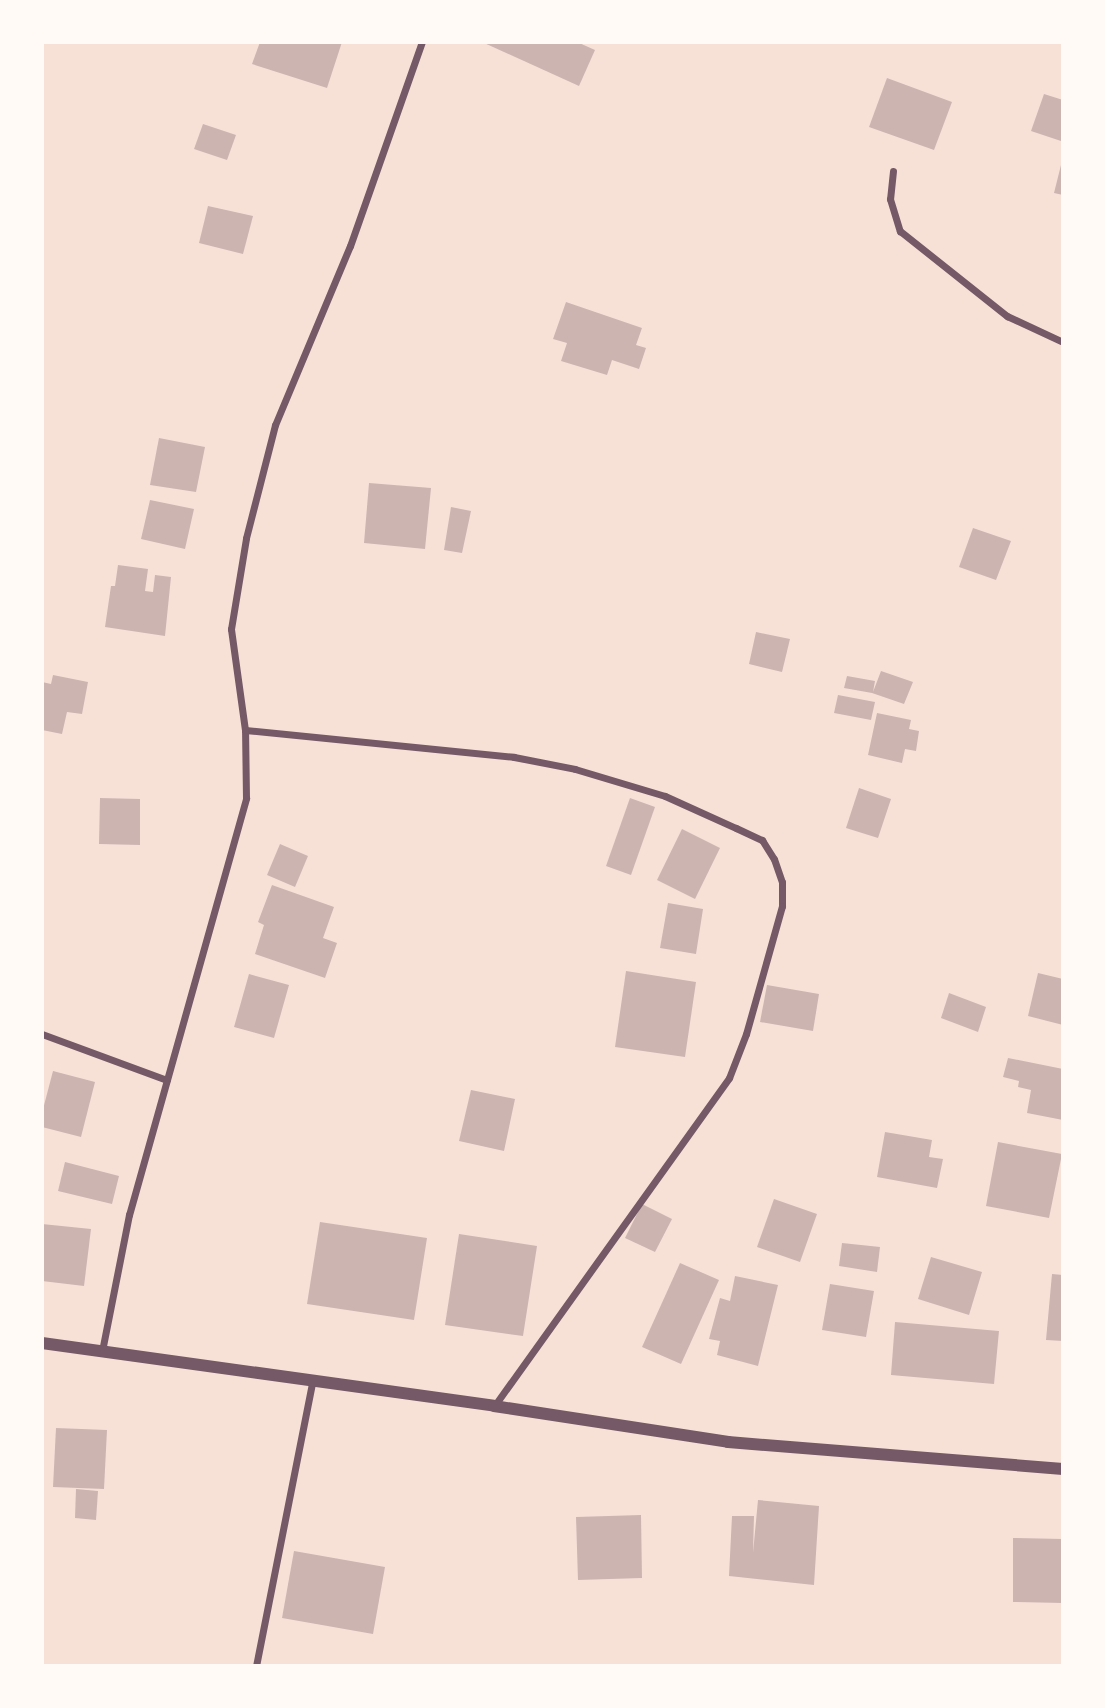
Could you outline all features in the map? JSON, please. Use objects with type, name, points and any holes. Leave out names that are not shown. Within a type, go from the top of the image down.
[{"type":"street","points":[[102,1351],[129,1215],[246,798],[244,730],[231,629],[246,538],[275,425],[350,246],[422,42]]},
{"type":"street","points":[[893,171],[890,199],[900,231],[1007,317],[1063,342]]},
{"type":"street","points":[[244,730],[514,757],[575,769],[665,796],[736,828],[762,840],[774,859],[782,882],[782,905],[746,1034],[729,1078],[494,1406]]},
{"type":"street","points":[[42,1034],[167,1080]]},
{"type":"street","points":[[42,1343],[312,1383],[494,1406],[728,1442],[1063,1469]]},
{"type":"street","points":[[256,1666],[312,1383]]},
{"type":"building","points":[[260,42],[342,42],[327,88],[252,64]]},
{"type":"building","points":[[482,42],[577,42],[595,50],[579,86]]},
{"type":"building","points":[[887,78],[952,102],[934,150],[869,127]]},
{"type":"building","points":[[1044,94],[1063,100],[1061,141],[1031,131]]},
{"type":"building","points":[[203,124],[236,135],[227,160],[194,149]]},
{"type":"building","points":[[1063,161],[1063,195],[1054,193]]},
{"type":"building","points":[[208,206],[253,216],[243,254],[199,243]]},
{"type":"building","points":[[566,302],[642,328],[636,345],[646,348],[639,369],[612,360],[607,375],[561,361],[567,343],[553,339]]},
{"type":"building","points":[[159,438],[205,447],[196,492],[150,485]]},
{"type":"building","points":[[369,483],[431,488],[425,549],[364,543]]},
{"type":"building","points":[[150,500],[194,509],[185,549],[141,539]]},
{"type":"building","points":[[451,507],[471,511],[462,553],[444,550]]},
{"type":"building","points":[[973,528],[1011,541],[996,580],[959,567]]},
{"type":"building","points":[[118,565],[148,569],[145,591],[153,592],[155,575],[171,577],[165,636],[105,627],[111,586],[115,586]]},
{"type":"building","points":[[756,632],[790,639],[782,672],[749,664]]},
{"type":"building","points":[[881,671],[913,682],[904,704],[872,693],[844,688],[847,676],[875,681],[873,692]]},
{"type":"building","points":[[53,675],[88,682],[82,714],[67,712],[62,734],[42,730],[42,682],[51,684]]},
{"type":"building","points":[[838,695],[875,702],[871,720],[834,713]]},
{"type":"building","points":[[877,713],[911,720],[909,729],[919,731],[916,751],[905,749],[902,763],[868,755]]},
{"type":"building","points":[[859,788],[891,799],[878,838],[846,828]]},
{"type":"building","points":[[100,798],[140,799],[140,845],[99,844]]},
{"type":"building","points":[[630,798],[655,807],[631,875],[606,866]]},
{"type":"building","points":[[682,829],[720,848],[695,899],[657,880]]},
{"type":"building","points":[[280,844],[308,856],[295,887],[267,875]]},
{"type":"building","points":[[272,885],[334,907],[323,938],[337,943],[325,978],[255,954],[264,925],[258,922]]},
{"type":"building","points":[[668,903],[703,909],[696,954],[660,948]]},
{"type":"building","points":[[626,971],[696,982],[685,1057],[615,1047]]},
{"type":"building","points":[[1038,973],[1063,979],[1063,1025],[1028,1016]]},
{"type":"building","points":[[249,974],[289,985],[274,1038],[234,1027]]},
{"type":"building","points":[[767,985],[819,994],[813,1031],[760,1022]]},
{"type":"building","points":[[949,993],[986,1007],[978,1032],[941,1018]]},
{"type":"building","points":[[1008,1058],[1063,1069],[1063,1120],[1027,1113],[1031,1090],[1018,1087],[1019,1081],[1003,1077]]},
{"type":"building","points":[[53,1071],[95,1082],[81,1137],[42,1127],[42,1113]]},
{"type":"building","points":[[471,1090],[515,1099],[504,1151],[459,1141]]},
{"type":"building","points":[[885,1132],[932,1140],[929,1157],[943,1159],[937,1188],[877,1177]]},
{"type":"building","points":[[998,1142],[1062,1154],[1049,1218],[986,1206]]},
{"type":"building","points":[[65,1162],[119,1176],[112,1204],[58,1191]]},
{"type":"building","points":[[774,1199],[817,1214],[800,1262],[757,1247]]},
{"type":"building","points":[[642,1204],[672,1219],[655,1252],[625,1238]]},
{"type":"building","points":[[320,1222],[427,1238],[414,1320],[307,1304]]},
{"type":"building","points":[[42,1224],[91,1229],[84,1286],[42,1281]]},
{"type":"building","points":[[459,1234],[537,1246],[523,1336],[445,1325]]},
{"type":"building","points":[[842,1243],[880,1247],[877,1272],[839,1266]]},
{"type":"building","points":[[931,1257],[982,1272],[969,1315],[918,1299]]},
{"type":"building","points":[[680,1263],[719,1280],[681,1364],[642,1347]]},
{"type":"building","points":[[1052,1274],[1063,1275],[1063,1341],[1046,1340]]},
{"type":"building","points":[[735,1276],[778,1285],[758,1366],[717,1355],[720,1341],[709,1339],[720,1298],[730,1301]]},
{"type":"building","points":[[830,1284],[874,1291],[866,1337],[822,1330]]},
{"type":"building","points":[[895,1322],[999,1331],[994,1384],[891,1375]]},
{"type":"building","points":[[56,1428],[107,1430],[104,1489],[53,1487]]},
{"type":"building","points":[[76,1489],[98,1491],[96,1520],[75,1518]]},
{"type":"building","points":[[758,1500],[819,1506],[814,1585],[729,1576],[732,1516],[754,1516],[753,1553]]},
{"type":"building","points":[[641,1515],[642,1578],[578,1580],[576,1517]]},
{"type":"building","points":[[1013,1538],[1063,1539],[1063,1603],[1013,1602]]},
{"type":"building","points":[[294,1551],[385,1567],[373,1634],[282,1618]]}]
